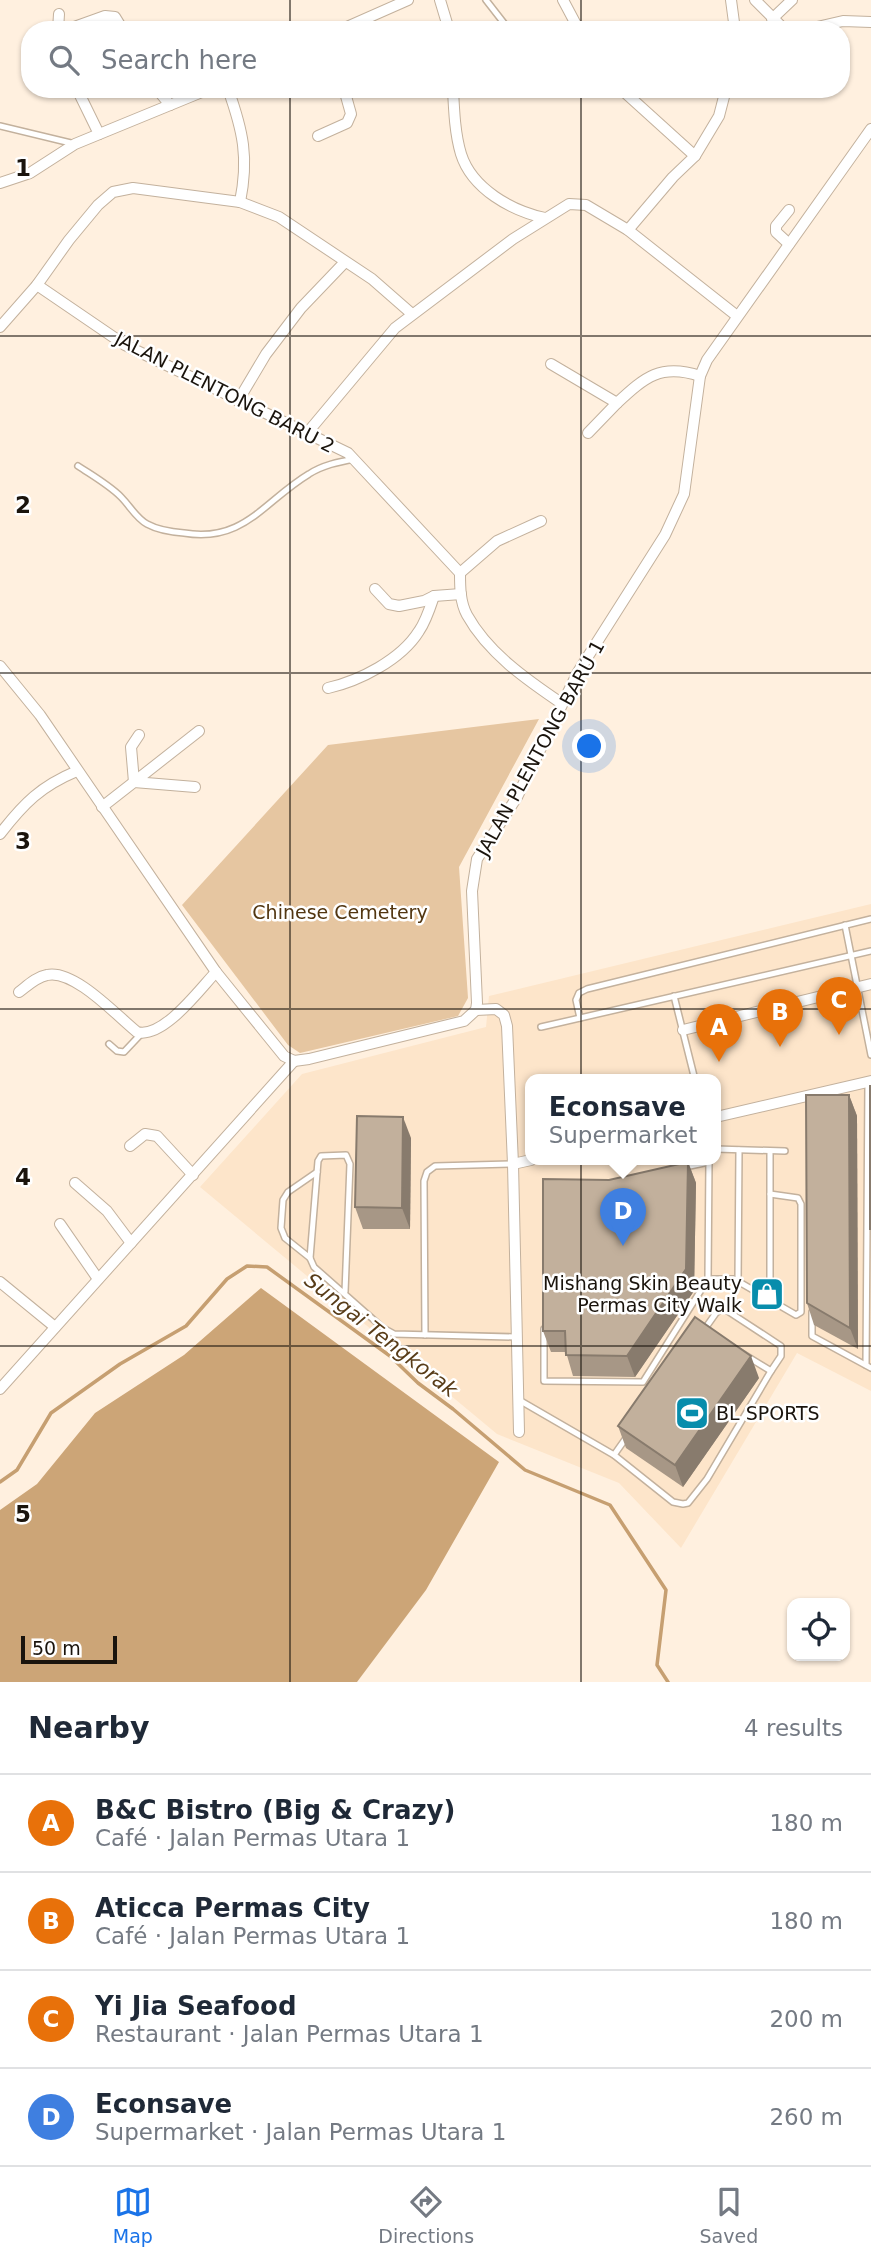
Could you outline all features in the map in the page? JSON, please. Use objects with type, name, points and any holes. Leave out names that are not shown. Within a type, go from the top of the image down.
[{"type":"street","points":[[360,21],[408,0]]},
{"type":"street","points":[[440,0],[446,21]]},
{"type":"street","points":[[563,0],[574,21]]},
{"type":"street","points":[[731,0],[734,21]]},
{"type":"street","points":[[755,0],[774,21]]},
{"type":"street","points":[[772,19],[792,0]]},
{"type":"street","points":[[59,14],[59,21]]},
{"type":"street","points":[[91,21],[105,16],[115,17],[117,21]]},
{"type":"street","points":[[850,21],[871,22]]},
{"type":"street","points":[[81,98],[99,134]]},
{"type":"street","points":[[164,98],[170,105]]},
{"type":"street","points":[[0,183],[30,173],[75,144],[187,98]]},
{"type":"street","points":[[231,98],[244,143],[241,198]]},
{"type":"street","points":[[318,136],[347,122],[351,114],[347,98]]},
{"type":"street","points":[[454,98],[461,156],[475,180],[499,200],[525,214],[545,218]]},
{"type":"street","points":[[631,98],[695,156]]},
{"type":"street","points":[[628,230],[673,177],[695,156],[719,116],[724,98]]},
{"type":"street","name":"JALAN PLENTONG BARU 1","points":[[476,1010],[477,964],[472,891],[475,868],[528,775],[578,672],[665,535],[684,494],[700,376],[707,360],[871,129]]},
{"type":"street","points":[[0,327],[37,285],[98,205],[113,192],[134,188],[241,198],[279,217],[372,279],[412,314]]},
{"type":"street","points":[[308,432],[396,328],[412,314],[545,218],[569,204],[586,205],[628,230],[737,316]]},
{"type":"street","points":[[789,209],[776,226],[776,232],[789,244]]},
{"type":"street","points":[[238,401],[266,354],[294,317],[345,262]]},
{"type":"street","name":"JALAN PLENTONG BARU 2","points":[[37,285],[125,345],[308,432],[355,458],[460,573]]},
{"type":"street","points":[[551,364],[617,403]]},
{"type":"street","points":[[588,433],[617,403],[650,376],[665,370],[683,370],[700,376]]},
{"type":"street","points":[[541,521],[497,541],[460,573],[461,594],[467,614],[488,643],[535,686],[561,704]]},
{"type":"street","points":[[375,589],[388,604],[399,606],[434,596],[461,594]]},
{"type":"street","points":[[328,688],[367,676],[410,643],[419,632],[434,596]]},
{"type":"street","points":[[0,666],[40,715],[216,972],[284,1056],[294,1061],[309,1059],[456,1023],[470,1017],[476,1010],[496,1009],[504,1016],[507,1026],[513,1164],[516,1398],[519,1432]]},
{"type":"street","points":[[102,807],[199,731]]},
{"type":"street","points":[[134,782],[131,746],[139,735]]},
{"type":"street","points":[[0,834],[31,797],[56,779],[77,771]]},
{"type":"street","points":[[134,782],[195,787]]},
{"type":"street","points":[[19,992],[44,975],[62,975],[90,992],[141,1034],[156,1031],[167,1023],[216,972]]},
{"type":"street","points":[[683,1030],[871,984]]},
{"type":"street","points":[[0,1389],[294,1061]]},
{"type":"street","points":[[721,1116],[869,1081]]},
{"type":"street","points":[[130,1146],[145,1134],[157,1136],[193,1175]]},
{"type":"street","points":[[513,1164],[525,1161]]},
{"type":"street","points":[[75,1183],[107,1211],[131,1243]]},
{"type":"street","points":[[60,1224],[98,1279]]},
{"type":"street","points":[[0,1282],[55,1327]]},
{"type":"lane","points":[[486,0],[502,21]]},
{"type":"lane","points":[[0,126],[75,144]]},
{"type":"lane","points":[[78,466],[111,488],[149,525],[191,535],[226,532],[240,526],[311,472],[326,465],[355,458]]},
{"type":"lane","points":[[580,1018],[576,1000],[581,992],[871,919]]},
{"type":"lane","points":[[845,925],[871,1055]]},
{"type":"lane","points":[[541,1027],[871,951]]},
{"type":"lane","points":[[674,996],[694,1074]]},
{"type":"lane","points":[[109,1044],[123,1052],[141,1034]]},
{"type":"lane","points":[[812,1309],[812,1336],[869,1366],[869,1081]]},
{"type":"lane","points":[[813,1095],[813,1108]]},
{"type":"lane","points":[[721,1149],[785,1151]]},
{"type":"lane","points":[[738,1282],[739,1150]]},
{"type":"lane","points":[[770,1151],[770,1300]]},
{"type":"lane","points":[[310,1258],[317,1172],[321,1156],[346,1155],[349,1158],[345,1292]]},
{"type":"lane","points":[[425,1335],[424,1181],[427,1172],[435,1166],[513,1164]]},
{"type":"lane","points":[[671,1170],[692,1165]]},
{"type":"lane","points":[[544,1315],[544,1381],[643,1382],[708,1279],[709,1165]]},
{"type":"lane","points":[[317,1172],[288,1192],[283,1200],[281,1228],[285,1238],[310,1258],[314,1267],[383,1328],[394,1334],[515,1337]]},
{"type":"lane","points":[[708,1279],[734,1279],[796,1315],[801,1312],[801,1204],[798,1198],[791,1195],[770,1194]]},
{"type":"lane","points":[[516,1398],[614,1455],[673,1502],[688,1503],[707,1479],[781,1356],[781,1346],[726,1310],[716,1312],[696,1340]]},
{"type":"lane","points":[[704,1330],[771,1371]]},
{"type":"lane","points":[[614,1455],[629,1434]]},
{"type":"shaded area","points":[[871,904],[871,1391],[797,1353],[681,1548],[619,1483],[497,1434],[200,1187],[302,1074],[486,1027],[489,996]]},
{"type":"shaded area","points":[[261,1288],[499,1462],[426,1590],[357,1682],[0,1682],[0,1510],[37,1484],[95,1413],[184,1355]]},
{"type":"green space","name":"Chinese Cemetery","points":[[539,719],[459,867],[468,998],[458,1016],[300,1053],[288,1045],[182,905],[328,745]]},
{"type":"building","points":[[871,1086],[871,1229],[870,1229]]},
{"type":"building","points":[[806,1095],[849,1095],[850,1328],[807,1303]]},
{"type":"building","points":[[357,1116],[403,1117],[402,1208],[355,1207]]},
{"type":"building","points":[[675,1165],[688,1165],[686,1269],[627,1356],[566,1355],[565,1331],[543,1331],[543,1179],[609,1180]]},
{"type":"building","name":"BL SPORTS","points":[[695,1317],[751,1356],[675,1465],[618,1426]]},
{"type":"waterway","name":"Sungai Tengkorak","points":[[0,1482],[17,1470],[51,1413],[120,1364],[186,1326],[227,1279],[247,1266],[267,1267],[390,1356],[418,1383],[525,1470],[610,1505],[666,1590],[657,1665],[668,1682]]},
{"type":"place","name":"Yi Jia Seafood","points":[[839,1035]]},
{"type":"place","name":"Aticca Permas City","points":[[780,1047]]},
{"type":"place","name":"B&C Bistro (Big & Crazy)","points":[[719,1062]]},
{"type":"place","name":"Econsave","points":[[623,1246]]},
{"type":"place","name":"Mishang Skin Beauty Permas City Walk","points":[[767,1294]]},
{"type":"place","name":"BL SPORTS","points":[[692,1413]]}]
